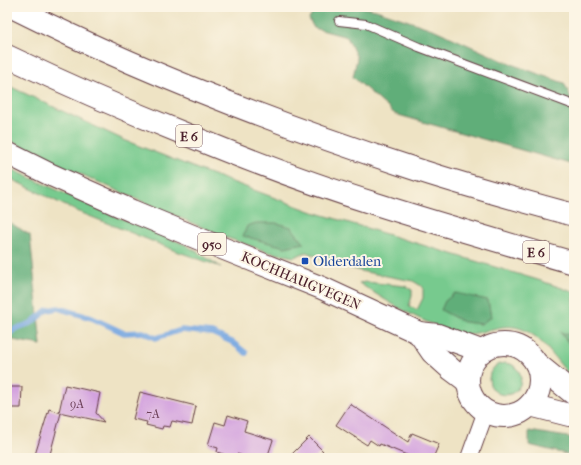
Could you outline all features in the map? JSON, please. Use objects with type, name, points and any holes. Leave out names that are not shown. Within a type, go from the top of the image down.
[{"type":"main road","points":[[12,7],[92,45],[170,79],[307,132],[410,168],[574,215]]},
{"type":"main road","name":"E 6","points":[[7,56],[106,102],[291,176],[375,204],[574,263]]},
{"type":"main road","name":"KOCHHAUGVEGEN","points":[[7,153],[49,174],[125,208],[322,288],[419,333],[438,335],[481,351]]},
{"type":"main road","points":[[419,333],[432,352],[468,382]]},
{"type":"main road","points":[[501,343],[512,344],[522,348],[530,354],[536,363],[540,374],[540,385],[537,396],[523,411],[505,416],[495,415],[479,406],[469,391],[468,382],[471,365],[475,357],[481,351],[491,346],[501,343]]},
{"type":"main road","points":[[536,363],[574,394]]},
{"type":"main road","points":[[530,405],[574,415]]},
{"type":"street","points":[[469,458],[486,411]]},
{"type":"lane","points":[[339,21],[366,24],[419,47],[574,105]]},
{"type":"green space","points":[[317,7],[361,7],[376,10],[435,30],[508,63],[564,83],[574,104],[574,165],[395,114],[353,77],[357,58],[347,37],[314,28],[309,19]]},
{"type":"green space","points":[[7,85],[124,140],[310,211],[574,292],[574,336],[561,333],[574,350],[574,379],[542,342],[520,328],[502,327],[475,333],[454,333],[408,313],[359,283],[366,282],[405,286],[412,290],[409,306],[417,310],[423,298],[423,287],[413,281],[360,271],[306,252],[294,257],[268,252],[225,237],[45,158],[7,139]]},
{"type":"green space","points":[[7,167],[105,212],[186,245],[221,267],[179,252],[72,209],[7,177]]},
{"type":"green space","points":[[7,221],[30,235],[41,345],[7,339]]},
{"type":"green space","points":[[256,223],[276,223],[291,227],[304,243],[285,247],[243,236],[247,226]]},
{"type":"green space","points":[[455,293],[488,300],[491,317],[481,324],[463,322],[441,310],[445,301]]},
{"type":"green space","points":[[560,332],[574,336],[574,350]]},
{"type":"green space","points":[[502,363],[508,363],[518,370],[521,379],[520,385],[514,392],[508,395],[502,395],[492,388],[489,382],[489,376],[496,366]]},
{"type":"green space","points":[[529,431],[574,438],[574,456],[529,445]]},
{"type":"building","points":[[65,385],[100,393],[96,413],[104,422],[59,412]]},
{"type":"building","points":[[7,387],[22,387],[21,408],[7,408]]},
{"type":"building","points":[[140,392],[196,406],[192,425],[172,421],[170,427],[163,426],[162,429],[146,425],[147,422],[133,419]]},
{"type":"building","points":[[350,404],[408,442],[412,433],[439,444],[433,458],[414,458],[380,444],[379,446],[370,440],[367,445],[336,425]]},
{"type":"building","points":[[49,409],[61,413],[49,458],[34,458]]},
{"type":"building","points":[[228,415],[247,421],[244,431],[273,440],[267,458],[250,458],[237,454],[235,458],[217,452],[218,448],[208,445],[215,422],[225,425]]},
{"type":"building","points":[[309,437],[323,451],[315,458],[288,458]]},
{"type":"waterway","points":[[7,336],[15,329],[31,323],[47,310],[58,308],[92,318],[124,333],[143,332],[156,338],[181,330],[212,333],[232,342],[246,353]]},
{"type":"place","name":"Olderdalen","points":[[305,261]]}]
